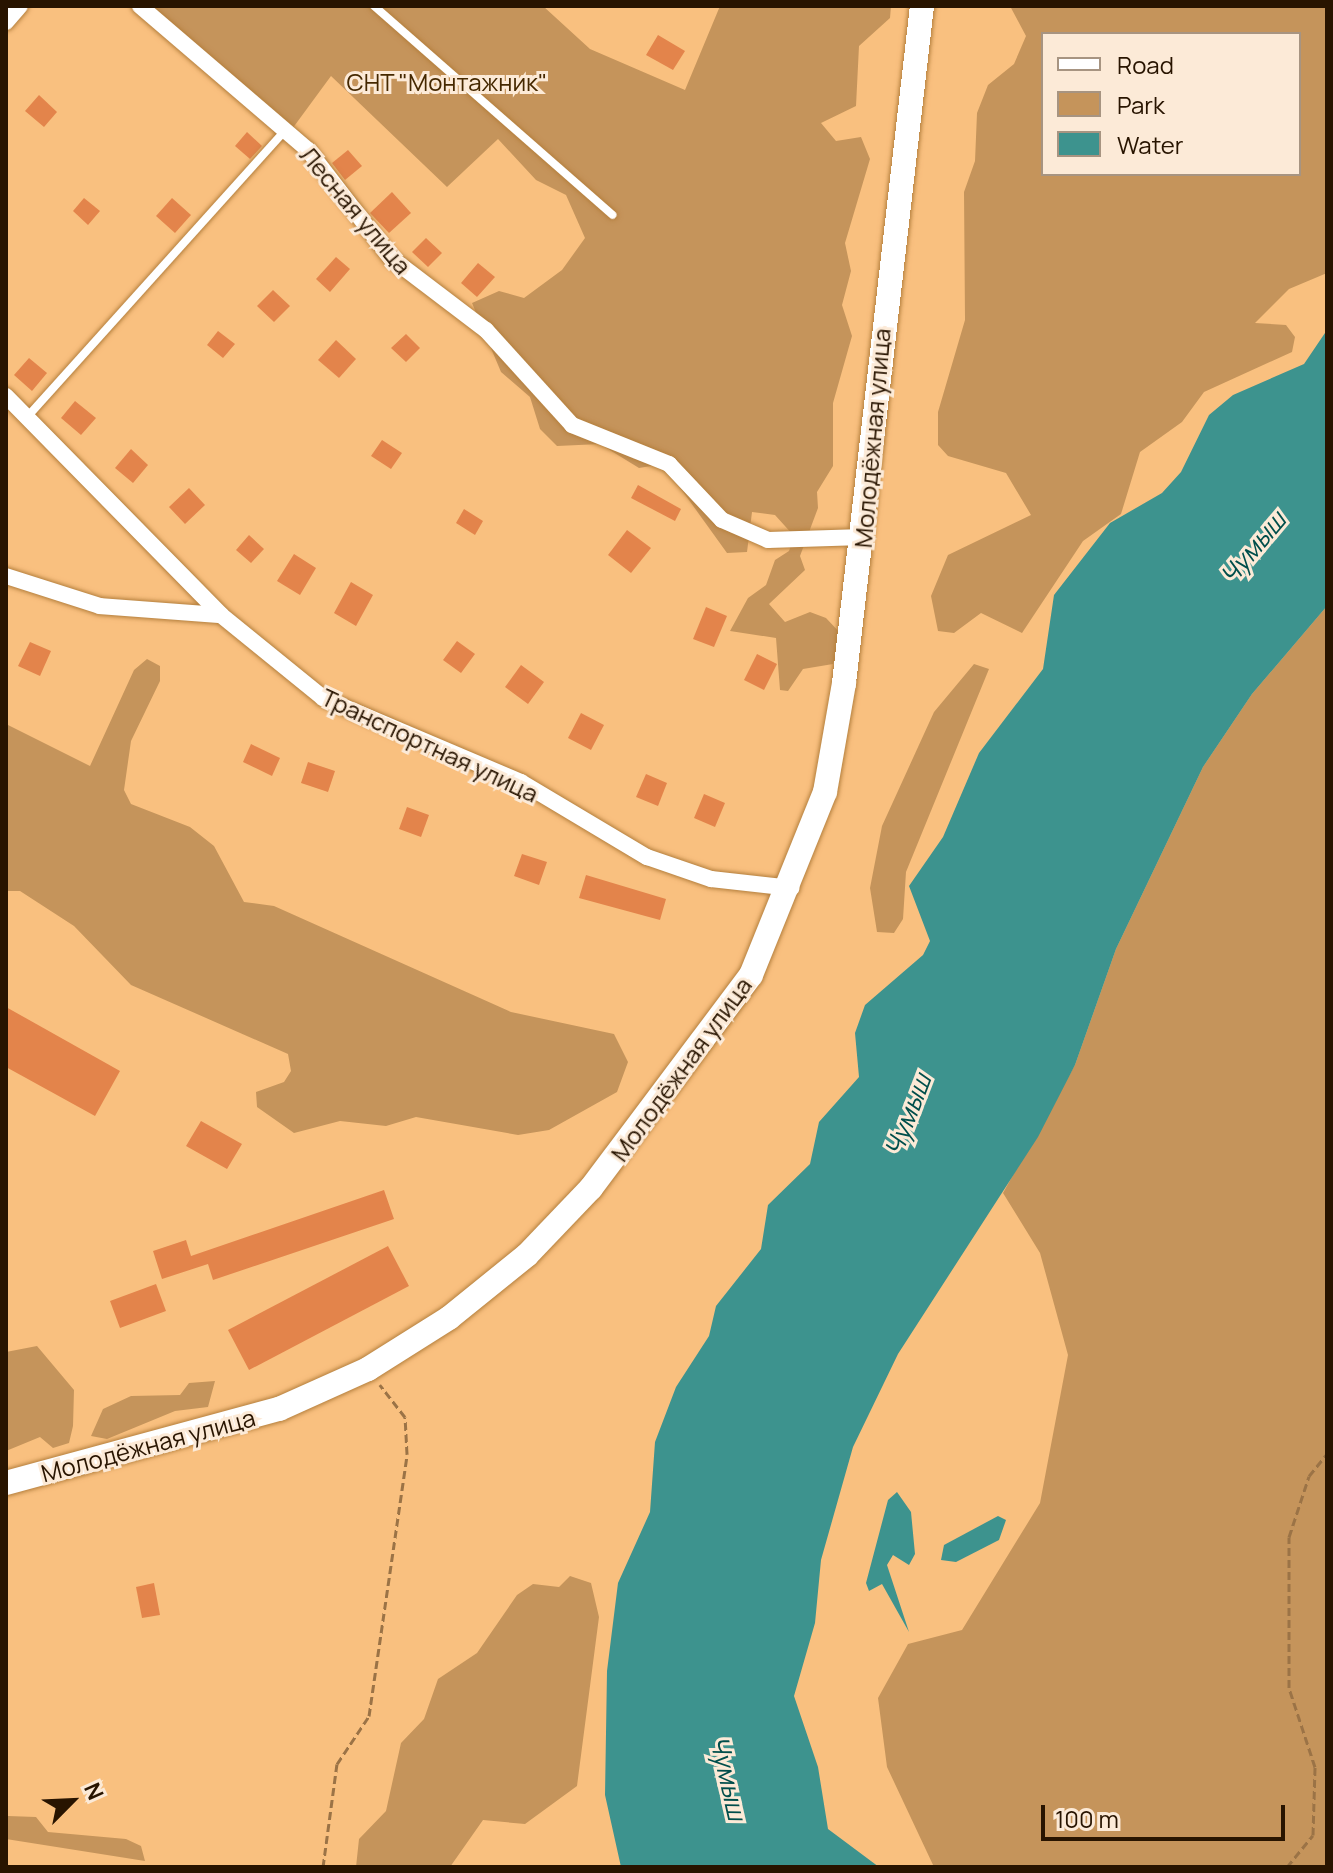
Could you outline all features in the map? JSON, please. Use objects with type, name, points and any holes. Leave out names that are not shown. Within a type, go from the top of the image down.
[{"type":"street","points":[[6,22],[20,6]]},
{"type":"street","name":"Лесная улица","points":[[140,6],[285,131],[391,258],[486,330],[572,425],[669,464],[722,520],[768,540],[863,537]]},
{"type":"street","name":"Молодёжная улица","points":[[6,1483],[250,1419],[368,1369],[492,1285],[591,1188],[724,1017],[791,888],[825,792],[863,537],[922,6]]},
{"type":"street","name":"Транспортная улица","points":[[6,396],[221,615],[323,698],[521,782],[647,857],[711,879],[791,888]]},
{"type":"street","points":[[6,576],[100,606],[221,615]]},
{"type":"lane","points":[[374,6],[613,215]]},
{"type":"lane","points":[[28,416],[285,131]]},
{"type":"path","points":[[323,1867],[337,1764],[369,1716],[407,1454],[405,1417],[368,1369]]},
{"type":"path","points":[[1287,1867],[1313,1835],[1315,1767],[1289,1688],[1289,1537],[1309,1476],[1327,1454]]},
{"type":"green space","name":"СНТ \"Монтажник\"","points":[[132,6],[543,6],[590,49],[685,90],[720,6],[891,6],[890,18],[859,46],[856,106],[821,123],[836,141],[861,137],[870,159],[845,243],[851,271],[842,305],[852,336],[833,403],[833,466],[817,492],[818,508],[800,556],[805,570],[769,604],[785,622],[810,612],[826,618],[844,637],[833,664],[803,669],[788,691],[780,690],[776,638],[730,631],[748,598],[766,585],[775,560],[789,551],[794,536],[775,515],[752,512],[747,552],[727,553],[663,464],[639,468],[600,444],[557,446],[540,429],[530,397],[501,372],[472,303],[499,291],[524,298],[562,270],[585,238],[566,195],[536,180],[498,139],[447,187],[331,76],[284,140]]},
{"type":"green space","points":[[1010,6],[1327,6],[1327,273],[1289,289],[1255,323],[1286,325],[1295,337],[1292,352],[1204,392],[1182,422],[1140,452],[1121,514],[1083,541],[1022,633],[981,613],[954,633],[938,631],[931,596],[948,555],[1031,515],[1006,473],[948,456],[938,445],[938,412],[965,320],[964,192],[975,161],[977,113],[988,85],[1014,64],[1026,36]]},
{"type":"green space","points":[[1327,606],[1327,1867],[934,1867],[887,1767],[878,1698],[908,1644],[962,1630],[1040,1503],[1068,1355],[1040,1253],[1003,1193],[1075,1065],[1116,949],[1203,767],[1252,694]]},
{"type":"green space","points":[[147,659],[160,666],[160,681],[131,741],[124,790],[131,804],[190,827],[214,846],[244,902],[274,906],[511,1012],[614,1034],[628,1062],[617,1092],[549,1130],[518,1135],[416,1117],[386,1126],[340,1121],[294,1133],[257,1107],[256,1092],[284,1082],[291,1071],[288,1054],[131,985],[74,926],[20,891],[6,891],[6,724],[90,766],[134,670]]},
{"type":"green space","points":[[974,664],[989,669],[906,872],[903,919],[894,933],[877,932],[870,888],[882,826],[934,712]]},
{"type":"green space","points":[[37,1346],[74,1390],[69,1443],[53,1448],[40,1437],[6,1451],[6,1352]]},
{"type":"green space","points":[[215,1381],[208,1407],[175,1411],[107,1439],[91,1436],[103,1409],[131,1396],[180,1395],[189,1383]]},
{"type":"green space","points":[[570,1576],[591,1583],[599,1617],[577,1786],[525,1824],[483,1820],[450,1867],[356,1867],[359,1839],[386,1811],[401,1743],[424,1719],[438,1679],[477,1653],[517,1595],[533,1584],[559,1587]]},
{"type":"green space","points":[[8,1816],[36,1817],[48,1832],[126,1839],[141,1846],[145,1861],[6,1839]]},
{"type":"water","name":"Чумыш","points":[[1327,330],[1327,606],[1252,694],[1203,767],[1116,949],[1075,1065],[1038,1137],[898,1354],[853,1447],[821,1560],[815,1623],[794,1696],[818,1767],[828,1829],[879,1867],[621,1867],[605,1795],[607,1671],[618,1583],[650,1512],[655,1442],[676,1387],[709,1336],[716,1306],[761,1249],[768,1205],[810,1164],[819,1122],[859,1077],[855,1033],[865,1005],[923,955],[930,941],[909,886],[943,837],[979,753],[1043,669],[1054,595],[1110,523],[1162,493],[1181,472],[1209,415],[1233,395],[1304,364]]},
{"type":"water","points":[[897,1492],[911,1512],[915,1554],[909,1565],[893,1555],[887,1565],[909,1632],[882,1584],[869,1591],[866,1583],[888,1500]]},
{"type":"water","points":[[998,1516],[1006,1520],[999,1540],[956,1562],[941,1560],[944,1545]]},
{"type":"building","points":[[658,35],[685,51],[673,70],[646,55]]},
{"type":"building","points":[[39,95],[57,112],[44,127],[25,111]]},
{"type":"building","points":[[247,132],[262,146],[250,159],[235,146]]},
{"type":"building","points":[[348,150],[362,166],[345,180],[332,163]]},
{"type":"building","points":[[392,192],[411,213],[389,233],[370,213]]},
{"type":"building","points":[[84,198],[100,211],[88,225],[73,211]]},
{"type":"building","points":[[172,198],[191,215],[175,233],[156,216]]},
{"type":"building","points":[[426,238],[442,253],[428,267],[412,252]]},
{"type":"building","points":[[336,257],[350,269],[330,292],[316,279]]},
{"type":"building","points":[[478,263],[495,277],[477,297],[461,283]]},
{"type":"building","points":[[273,290],[290,306],[274,322],[257,306]]},
{"type":"building","points":[[218,331],[235,344],[223,358],[207,345]]},
{"type":"building","points":[[406,334],[420,348],[406,362],[391,348]]},
{"type":"building","points":[[336,340],[356,359],[339,378],[318,360]]},
{"type":"building","points":[[29,358],[47,373],[32,391],[14,375]]},
{"type":"building","points":[[75,401],[96,418],[81,435],[61,418]]},
{"type":"building","points":[[382,440],[402,453],[391,469],[371,456]]},
{"type":"building","points":[[131,449],[148,465],[133,483],[115,468]]},
{"type":"building","points":[[638,485],[681,509],[675,521],[631,498]]},
{"type":"building","points":[[189,488],[205,505],[185,524],[169,507]]},
{"type":"building","points":[[464,509],[483,521],[475,535],[456,523]]},
{"type":"building","points":[[627,530],[651,548],[631,573],[608,555]]},
{"type":"building","points":[[249,535],[264,549],[251,563],[236,550]]},
{"type":"building","points":[[294,554],[316,568],[300,595],[277,581]]},
{"type":"building","points":[[351,582],[373,595],[356,626],[334,613]]},
{"type":"building","points":[[706,607],[727,616],[714,647],[693,639]]},
{"type":"building","points":[[457,641],[475,654],[461,673],[443,660]]},
{"type":"building","points":[[30,642],[51,651],[40,676],[18,666]]},
{"type":"building","points":[[757,654],[777,664],[764,690],[744,680]]},
{"type":"building","points":[[521,665],[544,682],[528,704],[505,687]]},
{"type":"building","points":[[581,713],[604,725],[591,750],[568,738]]},
{"type":"building","points":[[251,744],[280,758],[272,776],[243,762]]},
{"type":"building","points":[[308,762],[335,771],[328,792],[301,783]]},
{"type":"building","points":[[646,774],[667,783],[658,806],[636,797]]},
{"type":"building","points":[[704,794],[725,803],[715,827],[694,818]]},
{"type":"building","points":[[407,807],[429,815],[421,837],[399,829]]},
{"type":"building","points":[[522,854],[547,862],[539,885],[514,876]]},
{"type":"building","points":[[586,875],[666,899],[660,920],[579,898]]},
{"type":"building","points":[[6,1007],[120,1071],[95,1116],[6,1067]]},
{"type":"building","points":[[201,1121],[242,1144],[227,1169],[186,1146]]},
{"type":"building","points":[[384,1190],[394,1219],[213,1280],[208,1264],[162,1279],[153,1251],[186,1240],[191,1256]]},
{"type":"building","points":[[388,1246],[409,1286],[249,1370],[228,1330]]},
{"type":"building","points":[[156,1284],[166,1311],[120,1328],[110,1301]]},
{"type":"building","points":[[154,1583],[160,1615],[142,1618],[136,1587]]}]
